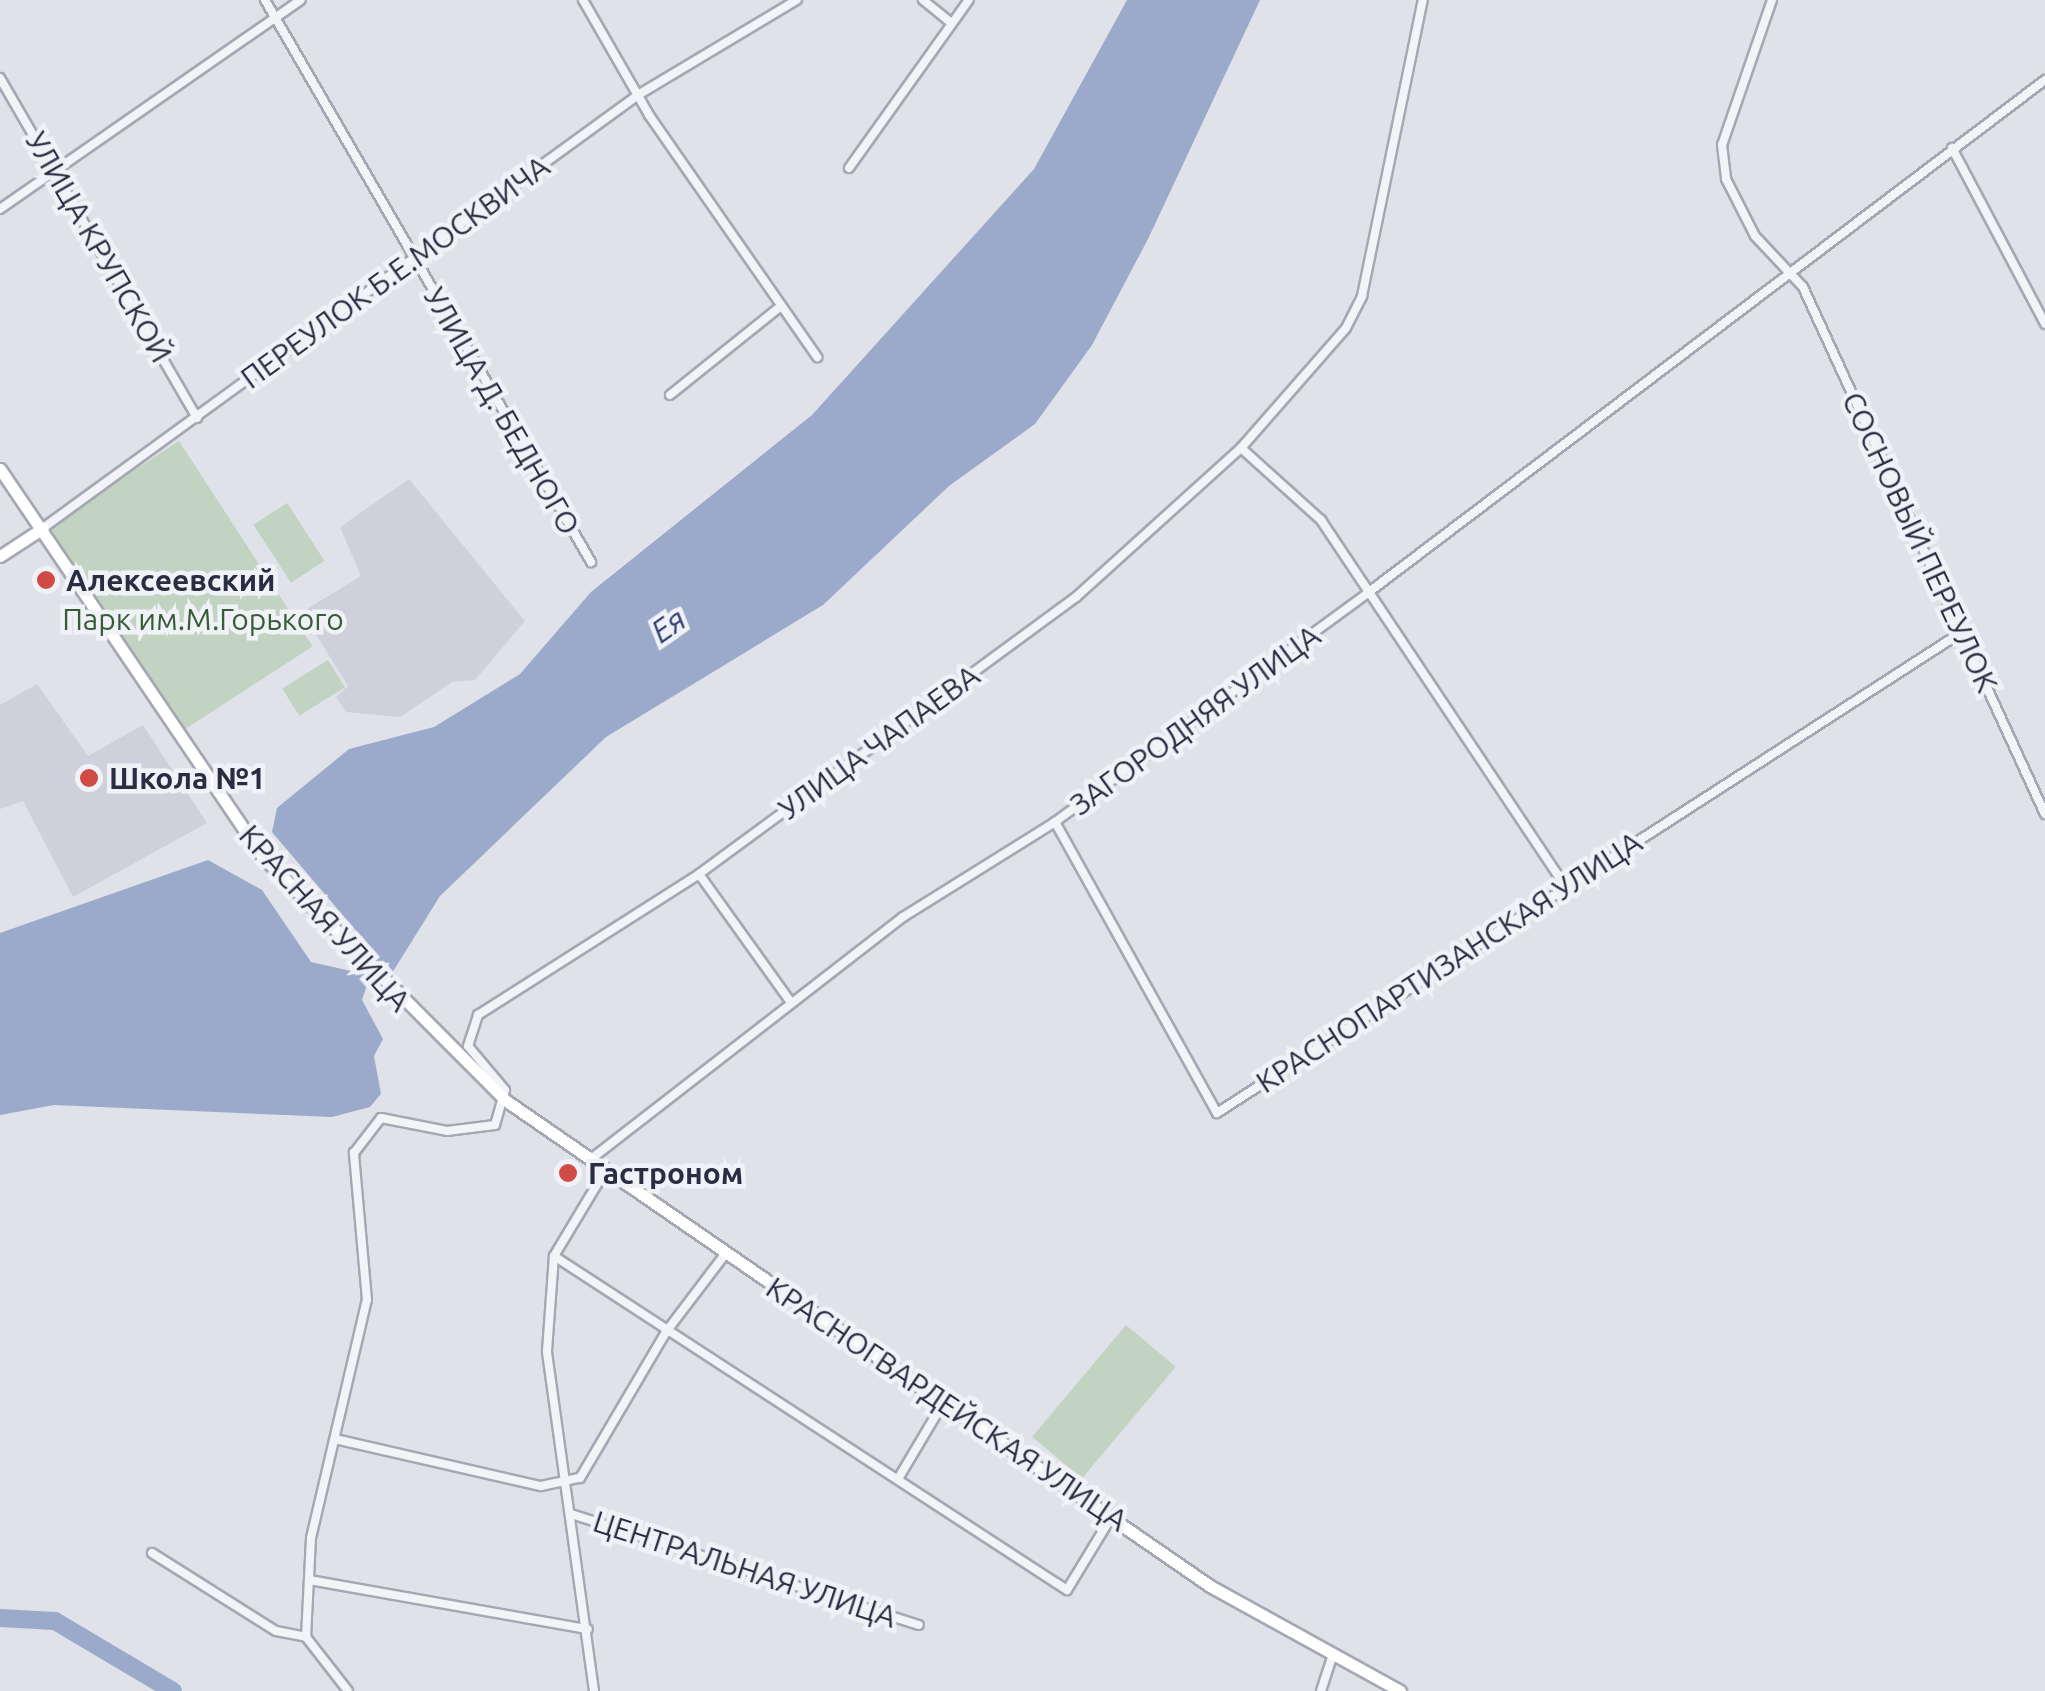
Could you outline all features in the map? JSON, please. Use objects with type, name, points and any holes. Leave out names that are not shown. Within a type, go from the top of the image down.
[{"type":"street","name":"УЛИЦА Д. БЕДНОГО","points":[[265,0],[591,562]]},
{"type":"street","points":[[0,208],[301,0]]},
{"type":"street","points":[[583,0],[638,95],[817,357]]},
{"type":"street","name":"ПЕРЕУЛОК Б.Е.МОСКВИЧА","points":[[0,556],[197,418],[638,95],[797,0]]},
{"type":"street","points":[[923,0],[951,23]]},
{"type":"street","points":[[849,168],[969,0]]},
{"type":"street","name":"УЛИЦА ЧАПАЕВА","points":[[505,1100],[501,1078],[468,1046],[468,1029],[493,1004],[698,874],[1076,598],[1241,448],[1346,328],[1362,296],[1422,0]]},
{"type":"street","points":[[1772,0],[1721,164],[1755,236],[1793,271]]},
{"type":"street","name":"УЛИЦА КРУПСКОЙ","points":[[0,78],[58,171],[197,418]]},
{"type":"street","name":"ЗАГОРОДНЯЯ УЛИЦА","points":[[590,1159],[790,1001],[1054,822],[1369,592],[2045,80]]},
{"type":"street","points":[[1952,148],[2045,324]]},
{"type":"street","name":"СОСНОВЫЙ ПЕРЕУЛОК","points":[[1793,271],[2045,814]]},
{"type":"street","points":[[670,395],[781,306]]},
{"type":"street","points":[[1241,448],[1306,501],[1565,886]]},
{"type":"street","name":"КРАСНАЯ УЛИЦА","points":[[0,469],[238,822],[412,1015],[505,1100]]},
{"type":"street","name":"КРАСНОПАРТИЗАНСКАЯ УЛИЦА","points":[[1054,822],[1217,1114],[1962,632]]},
{"type":"street","points":[[698,874],[790,1001]]},
{"type":"street","points":[[306,1638],[309,1580],[367,1300],[354,1153],[380,1118],[447,1131],[496,1125],[505,1100]]},
{"type":"street","name":"КРАСНОГВАРДЕЙСКАЯ УЛИЦА","points":[[505,1100],[942,1404],[1332,1657],[1400,1691]]},
{"type":"street","name":"ЦЕНТРАЛЬНАЯ УЛИЦА","points":[[594,1691],[547,1351],[554,1256],[605,1170]]},
{"type":"street","name":"ЦЕНТРАЛЬНАЯ УЛИЦА","points":[[563,1481],[580,1478],[666,1332],[726,1253]]},
{"type":"street","points":[[554,1256],[1067,1590],[1112,1516]]},
{"type":"street","points":[[898,1479],[942,1404]]},
{"type":"street","points":[[336,1439],[542,1486],[563,1481]]},
{"type":"street","name":"ЦЕНТРАЛЬНАЯ УЛИЦА","points":[[571,1514],[919,1625]]},
{"type":"street","points":[[152,1554],[276,1632],[306,1638],[348,1691]]},
{"type":"street","points":[[309,1580],[588,1629]]},
{"type":"street","points":[[1321,1691],[1332,1657]]},
{"type":"shaded area","points":[[409,479],[525,621],[475,680],[452,682],[400,717],[346,712],[336,697],[348,686],[302,612],[361,576],[340,527]]},
{"type":"shaded area","name":"Школа №1","points":[[37,684],[88,756],[143,725],[207,823],[73,897],[23,801],[0,809],[0,705]]},
{"type":"green space","name":"Парк им.М.Горького","points":[[179,441],[312,646],[182,731],[48,526]]},
{"type":"green space","points":[[287,503],[325,561],[291,583],[253,525]]},
{"type":"green space","points":[[328,660],[345,687],[299,716],[282,689]]},
{"type":"green space","points":[[1126,1325],[1176,1367],[1082,1479],[1032,1437]]},
{"type":"water","points":[[1127,0],[1260,0],[1148,239],[1092,345],[1035,424],[949,486],[823,605],[606,737],[440,896],[392,973],[272,832],[277,808],[349,749],[434,727],[520,674],[591,592],[812,415],[1034,169]]},
{"type":"water","points":[[208,860],[262,890],[311,962],[351,971],[367,985],[362,1000],[383,1039],[374,1056],[381,1094],[370,1107],[332,1117],[54,1105],[0,1115],[0,933]]},
{"type":"waterway","name":"Ея","points":[[347,997],[382,950]]},
{"type":"waterway","points":[[0,1618],[55,1621],[173,1691]]},
{"type":"place","name":"Алексеевский","points":[[46,580]]},
{"type":"place","name":"Школа №1","points":[[89,778]]},
{"type":"place","name":"Гастроном","points":[[568,1173]]}]
